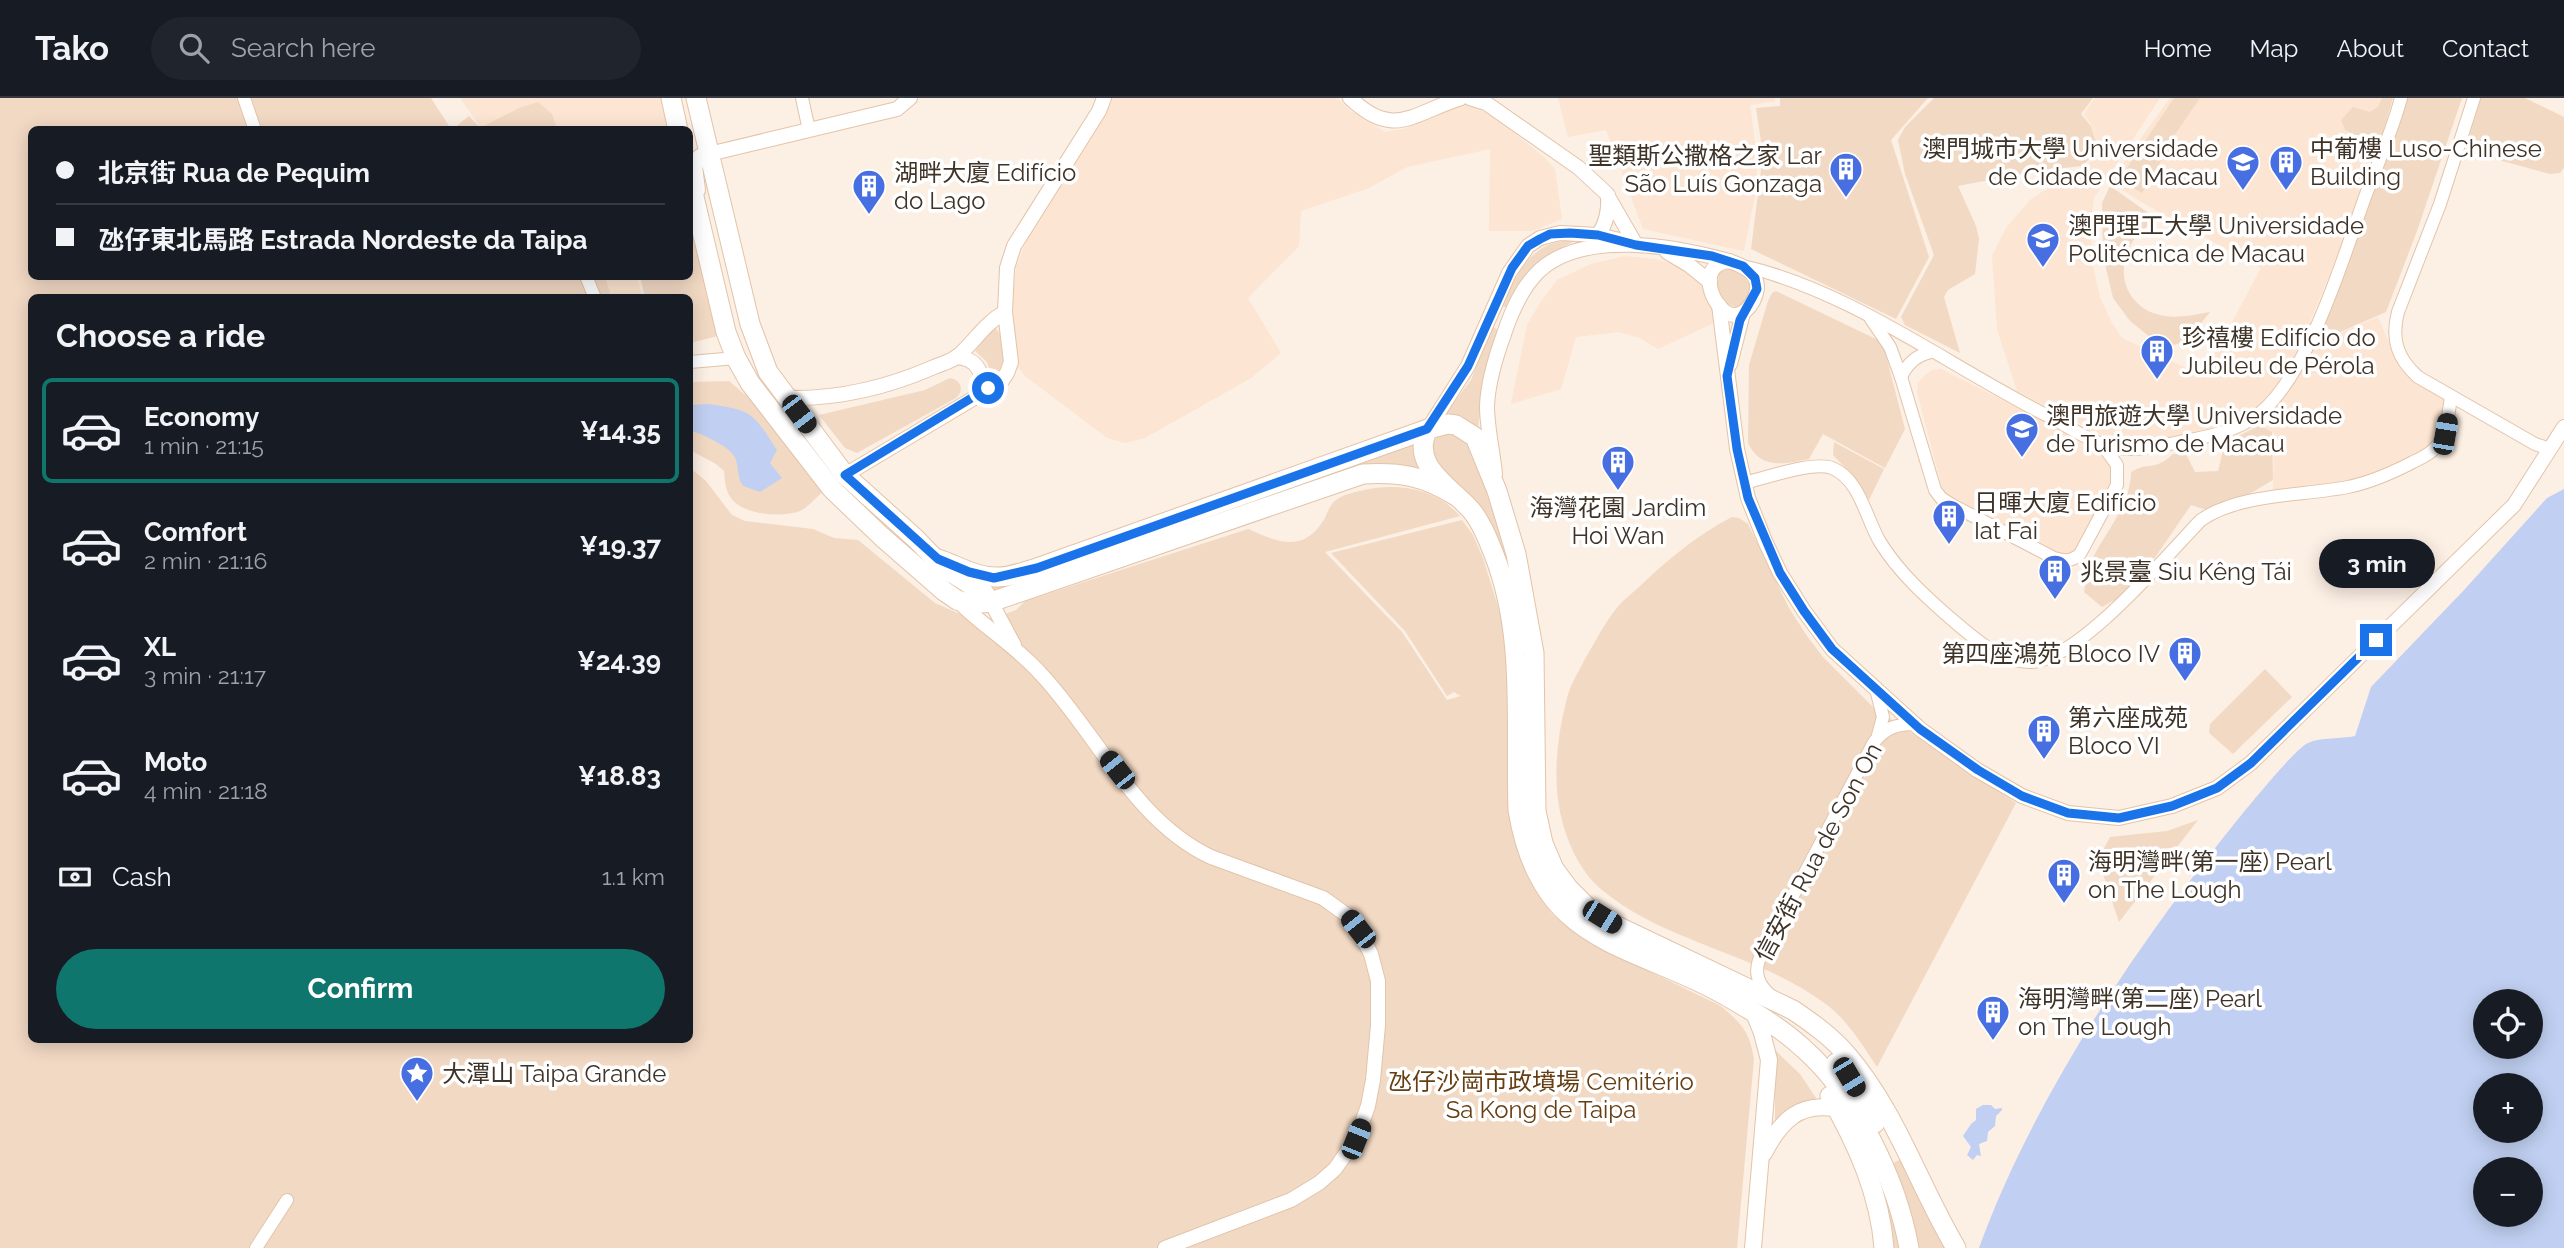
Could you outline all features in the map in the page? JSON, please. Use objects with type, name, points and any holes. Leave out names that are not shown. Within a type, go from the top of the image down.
[{"type":"main road","points":[[671,98],[677,126]]},
{"type":"main road","points":[[696,98],[750,324],[768,372],[845,475],[938,559],[944,568],[984,593],[991,603]]},
{"type":"main road","points":[[701,231],[703,213],[693,171],[696,160],[709,155]]},
{"type":"main road","points":[[693,194],[726,332],[750,383],[832,489],[957,600],[971,604],[991,603],[1363,474],[1407,474],[1436,484],[1456,496]]},
{"type":"main road","points":[[938,559],[969,572],[994,578],[1006,577],[1427,429],[1456,425],[1475,437],[1497,491],[1516,554],[1527,604],[1534,653],[1536,811],[1543,844],[1554,869],[1588,908],[1617,926],[1754,993],[1776,1000],[1818,1027],[1845,1053],[1868,1081],[1887,1112],[1953,1244]]},
{"type":"main road","points":[[1427,429],[1422,448],[1426,464],[1473,512],[1498,564],[1508,601],[1514,640],[1518,810],[1530,859],[1539,877],[1558,906],[1587,931],[1621,950],[1714,990],[1754,1013],[1806,1050],[1827,1074],[1889,1164],[1913,1210],[1921,1248]]},
{"type":"main road","points":[[807,458],[825,469],[845,475]]},
{"type":"main road","points":[[1754,993],[1790,1018],[1849,1077],[1876,1124],[1889,1164],[1909,1248]]},
{"type":"main road","points":[[1754,1013],[1805,1061],[1837,1109],[1871,1184],[1880,1217],[1884,1248]]},
{"type":"main road","points":[[1753,1248],[1769,1060],[1754,1013]]},
{"type":"main road","points":[[1760,1162],[1777,1129],[1791,1117],[1814,1108],[1837,1109]]},
{"type":"street","points":[[244,98],[254,126]]},
{"type":"street","points":[[802,98],[809,130]]},
{"type":"street","points":[[709,155],[897,109],[910,98]]},
{"type":"street","points":[[1350,98],[1368,113],[1392,122],[1461,98]]},
{"type":"street","points":[[1470,98],[1486,103],[1569,160],[1608,195],[1636,245]]},
{"type":"street","points":[[1427,429],[1468,366],[1512,268],[1528,246],[1550,234],[1598,235],[1656,247],[1770,272],[1819,290],[2015,400],[2101,443],[2138,450],[2219,435],[2237,428],[2261,412],[2285,383],[2314,334],[2401,98]]},
{"type":"street","points":[[2474,98],[2440,204],[2394,327],[2396,348],[2405,365],[2418,377],[2535,444],[2550,449]]},
{"type":"street","points":[[845,475],[1001,382],[1011,362],[1005,312],[1007,268],[1014,246],[1102,104]]},
{"type":"street","points":[[1497,491],[1487,407],[1494,367],[1511,314],[1530,281],[1548,264],[1571,247],[1598,235],[1607,216],[1608,195]]},
{"type":"street","points":[[1548,264],[1589,248],[1636,245]]},
{"type":"street","points":[[1656,247],[1689,265],[1710,282]]},
{"type":"street","points":[[1755,296],[1755,278],[1736,264],[1716,264],[1711,268],[1710,282],[1718,305],[1731,413],[1744,483],[1754,515],[1780,573],[1832,649],[1916,724],[1978,770],[2022,796],[2068,813],[2119,818],[2172,806],[2217,788],[2251,763],[2514,505],[2564,427]]},
{"type":"street","points":[[1727,376],[1743,313],[1765,285],[1782,278]]},
{"type":"street","points":[[1718,305],[1730,314],[1743,313]]},
{"type":"street","points":[[1492,310],[1493,315],[1500,319],[1511,314]]},
{"type":"street","points":[[788,398],[831,398],[879,387],[956,357],[989,321],[1005,312]]},
{"type":"street","points":[[1868,316],[1890,348],[1918,438],[1941,498],[2065,561],[2080,554],[2117,485],[2117,465],[2101,443]]},
{"type":"street","points":[[1901,377],[1913,362],[1923,354],[1931,352]]},
{"type":"street","points":[[956,357],[970,360],[980,369],[982,383],[976,396]]},
{"type":"street","points":[[693,362],[736,358]]},
{"type":"street","points":[[1744,483],[1818,466],[1835,469],[1843,474],[1854,488],[1887,553],[1926,595],[1992,650],[2026,663],[2039,662],[2066,650],[2091,633],[2201,520],[2212,512],[2237,504],[2361,484],[2384,477],[2426,456],[2434,450],[2445,434],[2451,397]]},
{"type":"street","points":[[957,600],[1041,673],[1147,809],[1169,831],[1211,857],[1305,890],[1330,902],[1348,916],[1358,929],[1376,967],[1379,996],[1373,1080],[1363,1122],[1346,1155],[1319,1183],[1291,1200],[1164,1248]]},
{"type":"street","points":[[991,603],[1016,650]]},
{"type":"street","points":[[1874,742],[1883,717],[1876,688]]},
{"type":"street","name":"信安街 Rua de Son On","points":[[1776,1000],[1756,975],[1759,960],[1874,742],[1887,728],[1916,724]]},
{"type":"street","points":[[256,1248],[286,1200]]},
{"type":"shaded area","points":[[460,98],[664,98],[671,126],[480,126]]},
{"type":"shaded area","points":[[1113,98],[1337,98],[1351,111],[1385,132],[1403,129],[1452,107],[1468,104],[1495,117],[1555,169],[1562,219],[1533,231],[1489,231],[1490,149],[1407,167],[1369,188],[1301,211],[1299,246],[1248,298],[1281,353],[1251,378],[1145,438],[1125,443],[1107,438],[1025,376],[1015,364],[1011,310],[1016,267],[1032,227]]},
{"type":"shaded area","points":[[1558,98],[1774,98],[1775,101],[1750,105],[1757,157],[1757,185],[1744,251],[1643,229],[1606,130],[1568,137]]},
{"type":"shaded area","points":[[2095,98],[2160,98],[2094,198],[2090,224],[2093,266],[2100,297],[2122,338],[2203,376],[2261,268],[2141,202],[2112,182],[2126,159],[2170,98],[2388,98],[2354,215],[2310,322],[2335,335],[2378,317],[2395,358],[2404,371],[2446,399],[2439,432],[2428,449],[2366,479],[2273,496],[2274,433],[2255,421],[2145,441],[2121,441],[2102,435],[2017,391],[1997,329],[1992,256],[2006,228],[2030,200],[2045,190],[2072,181],[2100,152],[2092,126],[2084,114]]},
{"type":"shaded area","points":[[1625,256],[1656,259],[1677,265],[1704,284],[1716,322],[1658,349],[1640,338],[1618,332],[1576,337],[1561,389],[1511,404],[1527,325],[1557,280],[1591,264]]},
{"type":"shaded area","points":[[601,280],[638,280],[641,294],[608,294]]},
{"type":"shaded area","name":"澳門旅遊大學 Universidade de Turismo de Macau","points":[[1941,369],[2100,449],[2115,471],[2113,486],[2073,555],[2059,554],[1943,492],[1917,392],[1918,383],[1924,376],[1932,370]]},
{"type":"green space","name":"大潭山 Taipa Grande","points":[[0,98],[431,98],[449,126],[28,126],[28,280],[606,280],[610,294],[28,294],[28,1043],[693,1043],[693,470],[706,481],[732,515],[745,521],[813,529],[834,538],[858,540],[935,603],[976,621],[992,619],[1016,610],[1025,601],[1248,529],[1277,540],[1296,542],[1313,533],[1335,501],[1350,493],[1387,487],[1427,493],[1439,499],[1460,516],[1325,552],[1402,632],[1447,700],[1461,696],[1454,692],[1447,696],[1405,631],[1331,553],[1462,520],[1473,535],[1483,558],[1505,629],[1512,814],[1521,857],[1551,913],[1587,941],[1721,1006],[1747,1035],[1754,1059],[1737,1248],[0,1248]]},
{"type":"green space","points":[[1780,98],[1928,98],[1891,140],[1929,257],[1896,319],[1751,249],[1763,155],[1756,108],[1780,106]]},
{"type":"green space","points":[[1934,98],[2093,98],[2081,114],[2091,126],[2099,150],[2082,166],[2036,171],[1958,186],[1979,239],[1975,274],[1948,290],[1944,297],[1960,353],[1905,325],[1901,317],[1934,255],[1905,174],[1898,140],[1905,127]]},
{"type":"green space","points":[[2174,98],[2200,98],[2167,146],[2156,173],[2142,193],[2119,180]]},
{"type":"green space","points":[[2382,98],[2393,98],[2377,153],[2366,140],[2345,130],[2341,120],[2353,107],[2370,112],[2378,107]]},
{"type":"green space","points":[[2407,98],[2462,98],[2417,231],[2386,312],[2338,333],[2323,326]]},
{"type":"green space","points":[[2481,98],[2525,98],[2564,117],[2564,168],[2560,173],[2550,174],[2465,151]]},
{"type":"green space","points":[[538,102],[552,114],[556,126],[484,126],[519,108]]},
{"type":"green space","points":[[469,116],[478,126],[457,126]]},
{"type":"green space","points":[[2110,186],[2157,219],[2138,235],[2127,252],[2124,275],[2131,296],[2148,311],[2160,315],[2179,317],[2210,312],[2187,341],[2173,345],[2150,337],[2130,321],[2113,298],[2103,255],[2102,203]]},
{"type":"green space","points":[[693,234],[718,336],[693,342],[693,294],[644,294],[641,280],[693,280]]},
{"type":"green space","points":[[1575,241],[1547,255],[1536,265],[1508,307],[1504,307],[1502,304],[1513,283],[1533,255],[1552,244]]},
{"type":"green space","points":[[1728,268],[1741,275],[1749,285],[1749,297],[1737,308],[1724,302],[1717,288],[1719,273]]},
{"type":"green space","points":[[1776,291],[1878,340],[1884,348],[1905,429],[1885,468],[1823,434],[1809,459],[1774,463],[1753,452],[1748,443],[1749,365],[1768,301]]},
{"type":"green space","points":[[994,327],[1002,339],[1004,353],[1001,367],[993,379],[987,362],[975,351]]},
{"type":"green space","points":[[1492,327],[1499,330],[1484,385],[1478,428],[1462,416],[1446,413],[1471,380]]},
{"type":"green space","points":[[950,378],[960,386],[956,398],[857,453],[845,448],[819,415],[925,390]]},
{"type":"green space","points":[[729,381],[764,411],[826,489],[803,509],[792,513],[763,514],[737,504],[729,495],[724,471],[693,452],[693,382]]},
{"type":"green space","points":[[2260,425],[2272,432],[2273,480],[2237,501],[2207,510],[2191,505],[2145,572],[2122,596],[2102,607],[2084,592],[2089,567],[2121,508],[2130,484],[2131,472],[2161,463],[2173,454],[2186,454],[2195,472],[2218,471],[2225,443]]},
{"type":"green space","points":[[1451,432],[1470,442],[1478,457],[1508,551],[1520,599],[1529,678],[1528,777],[1531,810],[1537,841],[1549,870],[1566,896],[1596,920],[1637,944],[1718,982],[1716,986],[1593,924],[1563,902],[1542,871],[1528,827],[1523,680],[1514,607],[1505,572],[1484,518],[1467,494],[1440,470],[1432,456],[1433,443],[1442,434]]},
{"type":"green space","points":[[1834,442],[1884,469],[1869,500],[1854,477],[1833,455]]},
{"type":"green space","points":[[1413,444],[1419,468],[1417,469],[988,595],[989,590],[1000,584]]},
{"type":"green space","points":[[1732,517],[1748,524],[1789,608],[1823,657],[1873,707],[2016,803],[1877,1067],[1831,1008],[1797,985],[1654,923],[1602,890],[1580,864],[1570,844],[1560,812],[1556,770],[1558,743],[1567,696],[1585,659],[1624,600],[1683,549]]},
{"type":"green space","points":[[2265,669],[2292,697],[2233,754],[2209,733],[2210,724]]},
{"type":"green space","points":[[2198,820],[2119,922],[2098,859],[2110,837],[2167,831]]},
{"type":"green space","points":[[1775,1050],[1800,1074],[1818,1101],[1795,1106],[1775,1120]]},
{"type":"green space","points":[[1905,1157],[1945,1248],[1893,1248],[1875,1172]]},
{"type":"water","points":[[708,404],[750,415],[777,450],[770,463],[782,478],[760,492],[743,486],[734,455],[716,442],[693,431],[693,405]]},
{"type":"water","points":[[2564,489],[2564,1248],[1979,1248],[2002,1190],[2060,1076],[2093,1020],[2166,913],[2243,813],[2302,747],[2319,740],[2355,736],[2371,687],[2547,498]]},
{"type":"water","points":[[1983,1105],[2002,1110],[1996,1116],[1995,1126],[1988,1132],[1987,1141],[1979,1144],[1981,1156],[1977,1155],[1973,1160],[1967,1155],[1971,1147],[1963,1136],[1976,1120],[1976,1109]]},
{"type":"place","name":"澳門城市大學 Universidade de Cidade de Macau","points":[[2243,192]]},
{"type":"place","name":"中葡樓 Luso-Chinese Building","points":[[2286,192]]},
{"type":"place","name":"聖類斯公撒格之家 Lar São Luís Gonzaga","points":[[1846,199]]},
{"type":"place","name":"湖畔大廈 Edifício do Lago","points":[[869,216]]},
{"type":"place","name":"澳門理工大學 Universidade Politécnica de Macau","points":[[2043,269]]},
{"type":"place","name":"珍禧樓 Edifício do Jubileu de Pérola","points":[[2157,381]]},
{"type":"place","name":"澳門旅遊大學 Universidade de Turismo de Macau","points":[[2022,459]]},
{"type":"place","name":"海灣花園 Jardim Hoi Wan","points":[[1618,492]]},
{"type":"place","name":"日暉大廈 Edifício Iat Fai","points":[[1949,546]]},
{"type":"place","name":"兆景臺 Siu Kêng Tái","points":[[2055,601]]},
{"type":"place","name":"第四座鴻苑 Bloco IV","points":[[2185,683]]},
{"type":"place","name":"第六座成苑 Bloco VI","points":[[2044,761]]},
{"type":"place","name":"海明灣畔(第一座) Pearl on The Lough","points":[[2064,905]]},
{"type":"place","name":"海明灣畔(第二座) Pearl on The Lough","points":[[1993,1042]]},
{"type":"place","name":"大潭山 Taipa Grande","points":[[417,1103]]},
{"type":"route","points":[[988,388],[845,475],[938,559],[969,572],[994,578],[1037,568],[1427,429],[1468,366],[1501,290],[1512,268],[1528,246],[1550,234],[1560,233],[1615,238],[1636,245],[1712,256],[1743,266],[1751,272],[1757,289],[1752,303],[1740,320],[1727,376],[1737,449],[1748,498],[1780,573],[1832,649],[1920,729],[1978,770],[2022,796],[2068,813],[2119,818],[2172,806],[2217,788],[2251,763],[2376,640]]},
{"type":"park label","name":"氹仔沙崗市政墳場 Cemitério Sa Kong de Taipa","points":[[1541,1095]]}]
